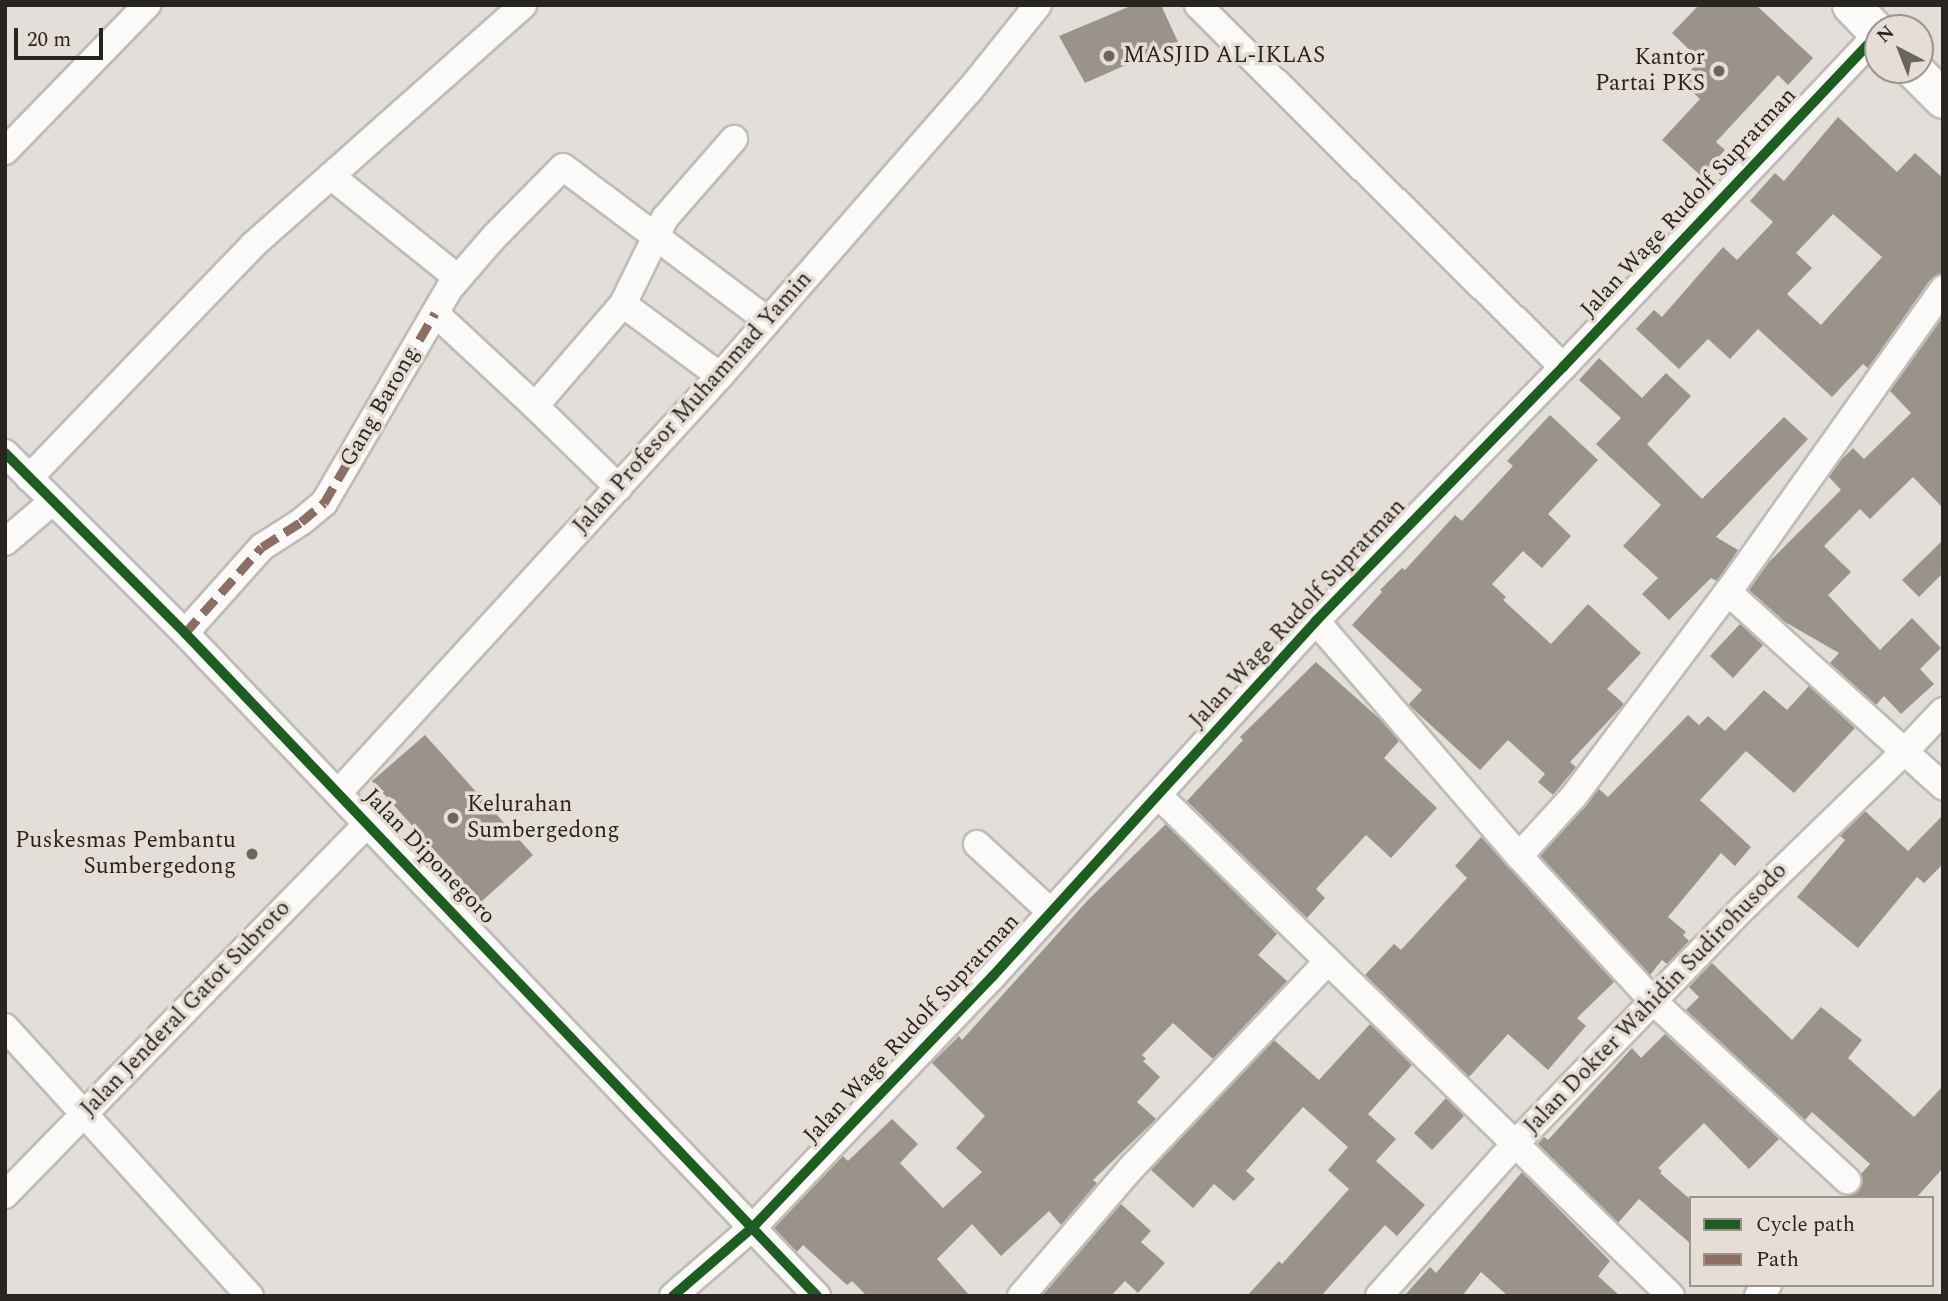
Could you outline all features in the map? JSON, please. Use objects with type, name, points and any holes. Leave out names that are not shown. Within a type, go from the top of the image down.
[{"type":"main road","points":[[1851,5],[1864,19]]},
{"type":"main road","points":[[1928,84],[1943,99]]},
{"type":"street","points":[[5,151],[147,5]]},
{"type":"street","points":[[29,478],[253,245],[523,5]]},
{"type":"street","name":"Jalan Profesor Muhammad Yamin","points":[[338,793],[720,376],[969,91],[1038,5]]},
{"type":"street","points":[[1198,5],[1563,367]]},
{"type":"street","name":"Jalan Wage Rudolf Supratman","points":[[673,1296],[753,1227],[1051,912],[1316,621],[1563,367],[1864,49]]},
{"type":"street","points":[[535,406],[623,304],[653,236],[665,218],[734,139]]},
{"type":"street","name":"Gang Barong","points":[[185,633],[262,547],[301,523],[324,503],[458,278],[494,237],[564,167],[653,236]]},
{"type":"street","points":[[331,176],[458,278]]},
{"type":"street","points":[[653,236],[768,321]]},
{"type":"street","points":[[1519,856],[1574,796],[1728,592],[1943,289]]},
{"type":"street","points":[[623,304],[720,376]]},
{"type":"street","points":[[435,313],[619,488]]},
{"type":"street","name":"Jalan Diponegoro","points":[[5,453],[185,633],[817,1296]]},
{"type":"street","points":[[5,542],[52,502]]},
{"type":"street","points":[[1728,592],[1943,786]]},
{"type":"street","points":[[1316,621],[1519,856],[1654,1002],[1847,1180]]},
{"type":"street","name":"Jalan Dokter Wahidin Sudirohusodo","points":[[1384,1294],[1514,1145],[1745,906],[1943,711]]},
{"type":"street","points":[[1158,795],[1671,1296]]},
{"type":"street","name":"Jalan Jenderal Gatot Subroto","points":[[5,1195],[368,824]]},
{"type":"street","points":[[977,844],[1051,912]]},
{"type":"street","points":[[1021,1296],[1133,1166],[1328,961]]},
{"type":"street","points":[[5,1027],[250,1296]]},
{"type":"building","name":"MASJID AL-IKLAS","points":[[1133,5],[1161,5],[1178,42],[1085,83],[1059,36]]},
{"type":"building","points":[[1699,5],[1756,5],[1813,58],[1788,85],[1778,75],[1716,142],[1725,150],[1701,176],[1662,140],[1700,99],[1681,81],[1700,60],[1672,33]]},
{"type":"building","points":[[1838,117],[1897,172],[1915,153],[1943,178],[1943,274],[1930,280],[1868,368],[1863,364],[1832,397],[1758,329],[1730,359],[1708,339],[1679,369],[1636,329],[1654,310],[1662,317],[1723,247],[1737,260],[1773,222],[1750,201],[1775,173],[1784,181]],"holes":[[[1833,214],[1882,257],[1821,325],[1787,294],[1812,268],[1796,253]]]},
{"type":"building","points":[[1943,317],[1943,508],[1913,477],[1870,519],[1860,509],[1824,546],[1851,572],[1828,595],[1880,650],[1912,618],[1941,648],[1920,669],[1934,684],[1901,714],[1884,696],[1876,705],[1830,663],[1839,653],[1785,622],[1749,590],[1769,562],[1841,490],[1829,477],[1840,461],[1853,448],[1864,459],[1911,413],[1890,391]]},
{"type":"building","points":[[1599,358],[1642,398],[1666,373],[1691,396],[1647,444],[1702,499],[1784,417],[1808,439],[1716,537],[1738,550],[1717,581],[1711,578],[1669,620],[1642,594],[1658,578],[1623,546],[1661,505],[1596,444],[1621,418],[1579,380]]},
{"type":"building","points":[[1550,415],[1598,460],[1548,514],[1571,536],[1542,568],[1523,551],[1492,584],[1506,597],[1503,600],[1551,644],[1588,604],[1641,653],[1607,689],[1624,704],[1570,762],[1576,767],[1553,795],[1538,782],[1545,774],[1508,740],[1480,770],[1411,707],[1409,704],[1422,690],[1352,625],[1382,592],[1380,590],[1402,568],[1405,570],[1455,515],[1462,521],[1513,466],[1507,461]]},
{"type":"building","points":[[1943,540],[1943,573],[1919,597],[1902,580]]},
{"type":"building","points":[[1740,624],[1763,645],[1733,678],[1710,656]]},
{"type":"building","points":[[1316,662],[1382,721],[1399,741],[1384,758],[1437,808],[1391,858],[1366,835],[1316,889],[1325,898],[1307,918],[1187,801],[1243,740],[1240,737]]},
{"type":"building","points":[[1809,686],[1855,728],[1794,793],[1746,751],[1700,800],[1751,847],[1735,866],[1721,853],[1668,917],[1686,932],[1683,935],[1689,941],[1667,964],[1662,960],[1650,975],[1540,856],[1599,789],[1608,797],[1688,715],[1699,725],[1708,716],[1725,731],[1764,690],[1787,710]]},
{"type":"building","name":"Kelurahan Sumbergedong","points":[[425,735],[533,855],[481,902],[372,781]]},
{"type":"building","points":[[1865,811],[1908,851],[1943,815],[1943,864],[1924,883],[1917,877],[1858,948],[1797,897],[1845,840],[1840,836]]},
{"type":"building","points":[[1166,824],[1277,934],[1258,955],[1287,981],[1213,1059],[1173,1023],[1142,1055],[1146,1059],[1143,1061],[1160,1077],[1137,1102],[1156,1119],[1093,1180],[1097,1183],[1061,1225],[1049,1211],[1001,1256],[972,1224],[937,1259],[970,1296],[867,1296],[852,1281],[847,1285],[803,1245],[797,1252],[774,1228],[843,1156],[848,1161],[892,1119],[918,1144],[900,1163],[943,1208],[982,1172],[956,1148],[985,1116],[932,1063],[959,1036],[962,1040],[1087,901]]},
{"type":"building","points":[[1481,837],[1614,982],[1577,1018],[1586,1026],[1548,1070],[1508,1034],[1469,1077],[1365,975],[1394,944],[1401,950],[1467,878],[1455,866]]},
{"type":"building","points":[[1712,963],[1792,1040],[1821,1007],[1862,1040],[1848,1058],[1914,1117],[1943,1086],[1943,1168],[1918,1196],[1845,1196],[1859,1190],[1861,1174],[1870,1164],[1812,1112],[1805,1120],[1686,1010],[1699,997],[1689,987]]},
{"type":"building","points":[[1370,1024],[1412,1065],[1368,1114],[1396,1139],[1376,1161],[1425,1205],[1397,1236],[1385,1225],[1321,1296],[1247,1296],[1279,1261],[1282,1264],[1349,1189],[1328,1170],[1348,1147],[1303,1107],[1246,1171],[1255,1179],[1234,1201],[1214,1184],[1193,1208],[1151,1170],[1274,1040],[1319,1080]]},
{"type":"building","points":[[1665,1034],[1779,1139],[1749,1169],[1704,1123],[1658,1168],[1662,1171],[1660,1173],[1689,1198],[1689,1242],[1639,1199],[1618,1223],[1538,1144],[1544,1137],[1548,1140],[1632,1048],[1641,1058]]},
{"type":"building","points":[[1446,1098],[1464,1116],[1432,1150],[1414,1133]]},
{"type":"building","points":[[1522,1172],[1610,1261],[1598,1276],[1620,1296],[1508,1296],[1481,1272],[1462,1296],[1404,1296],[1430,1267],[1436,1273]]},
{"type":"building","points":[[1121,1204],[1151,1231],[1141,1242],[1165,1263],[1138,1293],[1125,1281],[1111,1296],[1042,1296]]},
{"type":"marked path","points":[[185,633],[262,547],[301,522],[324,503],[435,313]]},
{"type":"cycle path","points":[[673,1296],[753,1227],[993,976],[1316,621],[1563,367],[1864,49]]},
{"type":"cycle path","points":[[5,453],[185,633],[817,1296]]},
{"type":"place","name":"MASJID AL-IKLAS","points":[[1109,56]]},
{"type":"place","name":"Kantor Partai PKS","points":[[1719,71]]},
{"type":"place","name":"Kelurahan Sumbergedong","points":[[453,818]]},
{"type":"place","name":"Puskesmas Pembantu Sumbergedong","points":[[252,854]]}]
